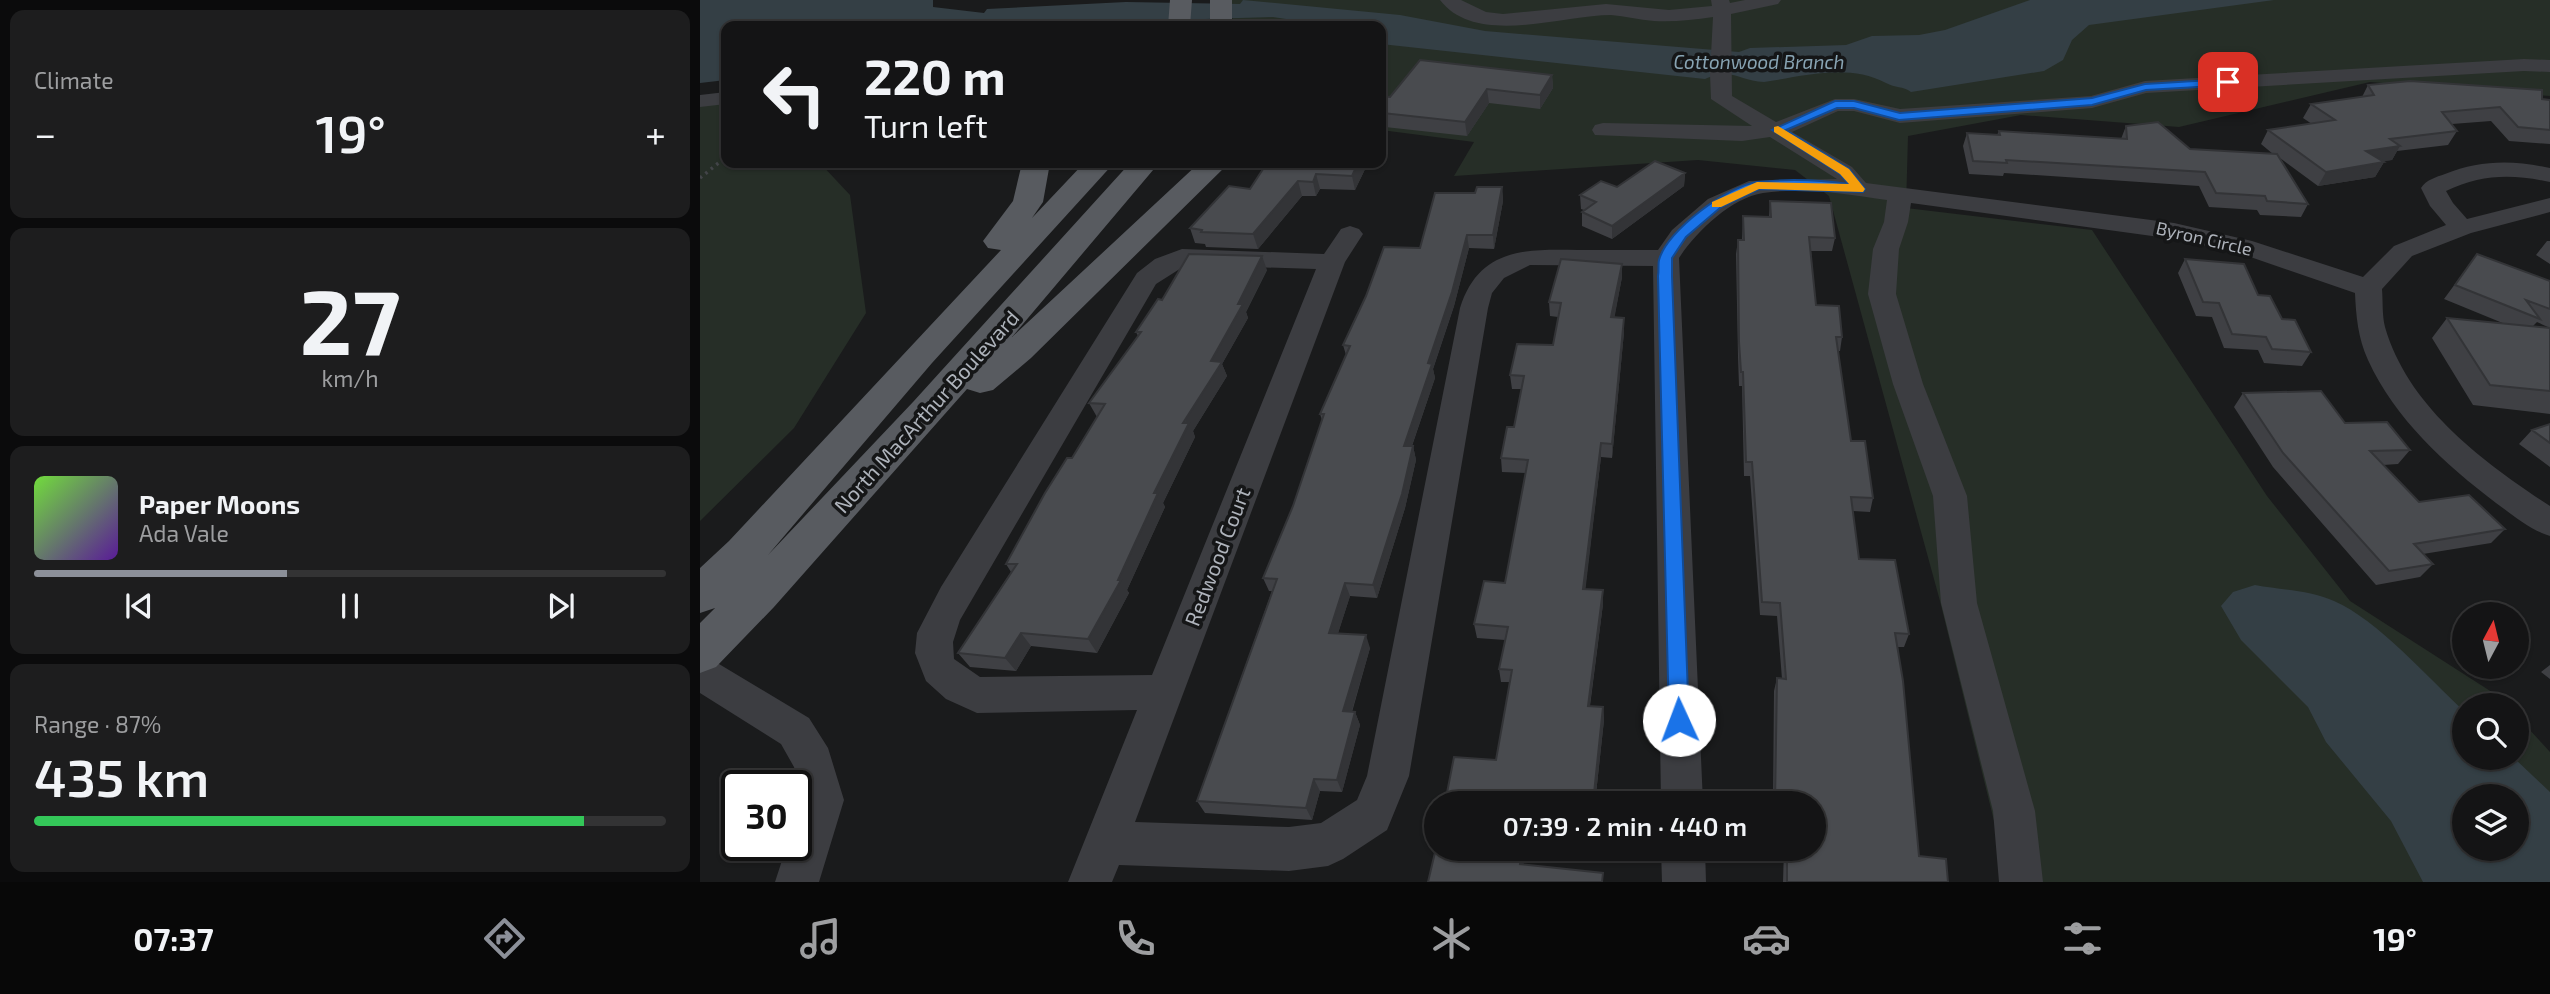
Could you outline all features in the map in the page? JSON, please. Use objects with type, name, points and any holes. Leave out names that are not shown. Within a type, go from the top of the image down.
[{"type":"main road","points":[[1221,0],[1221,21]]},
{"type":"main road","points":[[1180,21],[1182,1]]},
{"type":"main road","points":[[920,355],[1028,202],[1035,168]]},
{"type":"main road","name":"North MacArthur Boulevard","points":[[700,594],[744,553],[920,355],[1095,168]]},
{"type":"main road","name":"North MacArthur Boulevard","points":[[700,653],[786,566],[876,468],[1141,168]]},
{"type":"main road","points":[[876,468],[1019,350],[1210,168]]},
{"type":"street","points":[[1449,0],[1469,13],[1497,19],[1537,19],[1605,10],[1654,15],[1772,0]]},
{"type":"street","points":[[1721,6],[1718,83],[1721,99],[1844,172],[1845,187]]},
{"type":"street","points":[[1603,130],[1742,134],[1777,130],[1835,105],[1854,104],[1899,116],[2092,102],[2145,87],[2524,65],[2550,66]]},
{"type":"street","points":[[700,102],[721,99]]},
{"type":"street","points":[[2462,228],[2442,206],[2433,188],[2491,167],[2515,167],[2550,175]]},
{"type":"street","name":"Byron Circle","points":[[1666,258],[1681,234],[1717,204],[1757,186],[1845,187],[2174,231],[2243,246],[2368,288]]},
{"type":"street","points":[[1900,194],[1896,222],[1886,249],[1882,294],[1908,384],[1950,496],[1959,603],[2014,811],[2021,882]]},
{"type":"street","points":[[2550,205],[2462,228],[2403,251],[2368,288],[2366,309],[2375,346],[2425,421],[2468,465],[2550,523]]},
{"type":"street","name":"Redwood Court","points":[[1090,882],[1166,692],[1341,248],[1278,258],[1182,257],[1164,265],[1146,279],[1017,493],[933,641],[938,669],[950,682],[977,695],[1166,692]]},
{"type":"street","points":[[1105,843],[1289,849],[1328,844],[1372,815],[1388,776],[1474,308],[1479,291],[1495,272],[1526,257],[1666,258],[1682,791]]},
{"type":"street","points":[[700,673],[795,731],[813,762],[823,800],[797,882]]},
{"type":"street","points":[[1683,861],[1684,882]]},
{"type":"path","points":[[700,178],[721,161]]},
{"type":"shaded area","points":[[1231,0],[2550,0],[2550,96],[2370,82],[2179,127],[2021,115],[1908,136],[1906,208],[2092,230],[2267,496],[2350,601],[2452,666],[2452,679],[2472,679],[2493,693],[2452,693],[2452,770],[2529,770],[2529,729],[2550,752],[2550,882],[2009,882],[1940,601],[1829,196],[1795,170],[1698,160],[1454,176],[1474,142],[1386,131],[1386,21],[1233,21]]},
{"type":"shaded area","points":[[721,99],[721,168],[825,168],[850,195],[866,313],[794,428],[700,521],[700,102]]},
{"type":"water","name":"Cottonwood Branch","points":[[700,0],[933,0],[933,7],[984,13],[987,9],[1126,2],[1240,4],[1243,0],[1400,15],[1485,31],[1739,52],[1750,48],[1846,45],[1872,36],[1919,35],[1945,30],[2030,0],[2274,0],[2089,25],[2072,40],[2063,60],[2044,71],[1911,92],[1872,77],[1842,72],[1764,82],[1729,74],[1705,79],[1386,45],[1386,21],[1299,21],[1273,17],[1140,21],[721,21],[721,81],[700,83]]},
{"type":"water","points":[[2255,585],[2305,592],[2325,597],[2351,610],[2385,635],[2452,699],[2452,770],[2527,770],[2550,792],[2550,882],[2423,882],[2391,821],[2326,742],[2308,707],[2241,640],[2221,606],[2233,592]]},
{"type":"building","points":[[1420,60],[1552,75],[1540,95],[1487,89],[1465,122],[1386,113],[1386,97],[1390,97]]},
{"type":"building","points":[[2410,81],[2542,90],[2542,99],[2550,100],[2550,130],[2518,127],[2500,107],[2442,112],[2457,131],[2390,139],[2400,146],[2366,151],[2384,162],[2326,172],[2268,130],[2335,120],[2311,104],[2374,95],[2368,85]]},
{"type":"building","points":[[2158,122],[2190,149],[2277,154],[2308,204],[2267,201],[2265,196],[2216,193],[2205,172],[2006,160],[2007,163],[1973,161],[1967,133],[2000,135],[1999,131],[2127,139],[2126,126]]},
{"type":"building","points":[[1655,161],[1685,173],[1612,226],[1582,212],[1596,202],[1580,195],[1601,181],[1617,187]]},
{"type":"building","points":[[1264,168],[1356,168],[1352,176],[1316,174],[1313,182],[1298,181],[1253,234],[1201,232],[1202,230],[1190,228],[1229,186],[1250,189]]},
{"type":"building","points":[[1477,187],[1502,187],[1493,235],[1467,235],[1452,292],[1428,363],[1432,364],[1404,446],[1413,446],[1402,494],[1373,585],[1345,583],[1329,633],[1366,635],[1343,711],[1355,712],[1337,780],[1314,779],[1306,808],[1197,801],[1277,579],[1263,578],[1293,506],[1324,414],[1320,414],[1350,346],[1343,345],[1366,296],[1384,247],[1420,248],[1435,193],[1475,193]]},
{"type":"building","points":[[1770,201],[1831,203],[1835,238],[1809,237],[1816,305],[1839,306],[1842,337],[1836,337],[1851,441],[1865,441],[1873,498],[1851,497],[1859,559],[1895,560],[1909,634],[1895,633],[1903,681],[1919,856],[1946,859],[1948,882],[1787,882],[1787,861],[1826,861],[1826,791],[1775,791],[1777,678],[1786,679],[1780,603],[1762,602],[1752,462],[1746,462],[1743,372],[1739,342],[1738,240],[1744,240],[1743,216],[1771,217]]},
{"type":"building","points":[[1189,254],[1262,256],[1238,304],[1243,304],[1211,361],[1222,362],[1183,423],[1189,423],[1154,493],[1158,493],[1118,580],[1121,580],[1088,639],[1021,633],[1005,658],[958,653],[1017,564],[1006,564],[1045,493],[1067,458],[1072,458],[1105,404],[1089,403],[1141,332],[1136,332],[1158,299],[1162,300]]},
{"type":"building","points":[[2477,254],[2550,281],[2550,309],[2526,300],[2540,319],[2455,285]]},
{"type":"building","points":[[1561,259],[1622,264],[1611,317],[1624,318],[1612,444],[1601,443],[1583,589],[1603,590],[1588,706],[1603,707],[1594,791],[1447,791],[1454,757],[1496,760],[1512,670],[1499,669],[1508,627],[1474,624],[1484,581],[1505,583],[1528,460],[1501,458],[1507,427],[1514,427],[1524,376],[1510,375],[1517,344],[1553,345],[1561,303],[1549,302]]},
{"type":"building","points":[[2185,259],[2244,264],[2258,295],[2270,296],[2282,319],[2295,320],[2311,352],[2272,349],[2266,337],[2232,334],[2219,303],[2203,302]]},
{"type":"building","points":[[2447,318],[2550,328],[2550,391],[2490,385]]},
{"type":"building","points":[[2321,391],[2345,423],[2387,422],[2410,450],[2370,451],[2419,502],[2469,495],[2505,529],[2414,544],[2433,564],[2389,571],[2283,453],[2243,393]]},
{"type":"building","points":[[2550,424],[2550,443],[2532,430]]},
{"type":"building","points":[[1433,861],[1520,861],[1520,864],[1603,873],[1602,882],[1428,882]]},
{"type":"slow traffic","points":[[1717,204],[1757,186],[1831,185],[1859,189],[1844,172],[1778,129]]},
{"type":"route","points":[[1679,720],[1665,276],[1666,258],[1681,234],[1717,204],[1757,186],[1831,185],[1859,189],[1844,172],[1777,130],[1835,105],[1854,104],[1899,116],[1937,111],[2092,102],[2145,87],[2228,82]]}]
